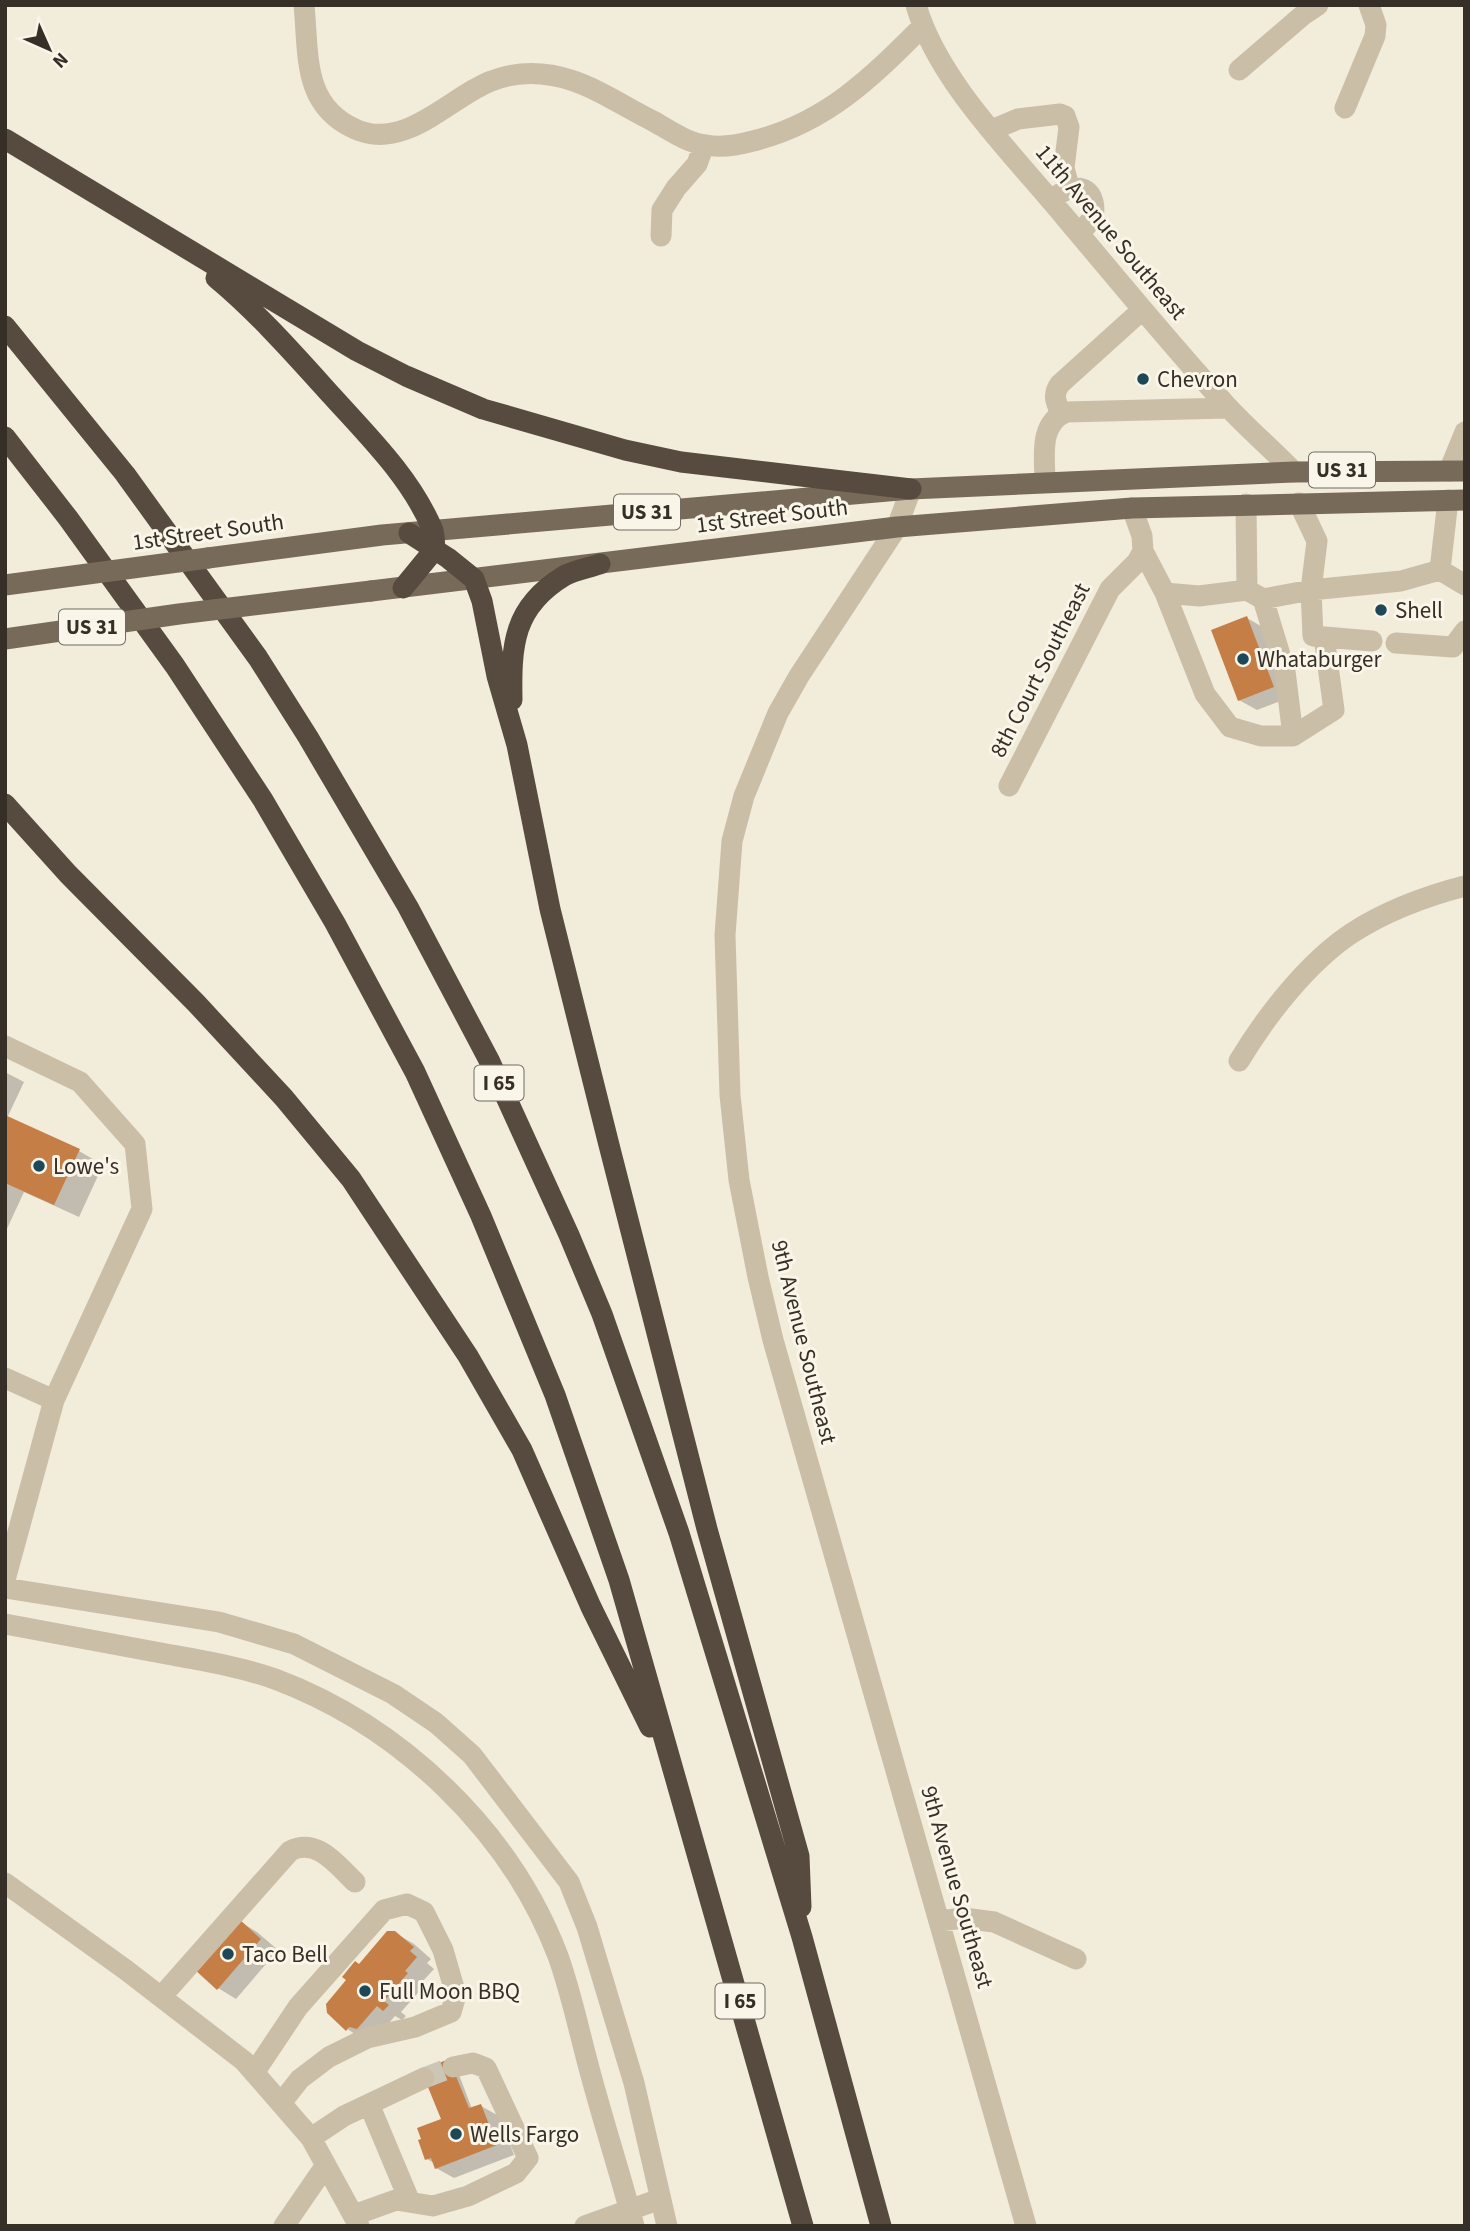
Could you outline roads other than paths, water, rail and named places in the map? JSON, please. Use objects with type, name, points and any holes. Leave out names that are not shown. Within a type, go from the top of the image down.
[{"type":"highway","points":[[5,139],[356,351],[416,381],[483,409],[625,450],[681,462],[911,489]]},
{"type":"highway","points":[[156,228],[236,294],[307,368],[388,458],[413,495],[434,540],[474,579],[482,601],[550,909],[609,1145],[707,1529],[799,1856],[802,1937]]},
{"type":"highway","name":"I 65","points":[[5,326],[125,474],[258,658],[408,907],[490,1062],[569,1235],[606,1326],[679,1533],[802,1937],[881,2226]]},
{"type":"highway","name":"I 65","points":[[5,437],[68,518],[175,666],[263,800],[335,923],[415,1072],[481,1216],[555,1395],[619,1580],[803,2226]]},
{"type":"highway","points":[[409,533],[434,540]]},
{"type":"highway","points":[[403,588],[434,540]]},
{"type":"highway","points":[[513,733],[511,669],[514,639],[519,623],[537,597],[565,575],[600,564]]},
{"type":"highway","points":[[5,804],[68,874],[196,1003],[284,1098],[351,1178],[468,1356],[522,1450],[591,1607],[674,1776]]},
{"type":"main road","name":"1st Street South","points":[[434,540],[911,489],[1294,471],[1457,471]]},
{"type":"main road","points":[[1294,471],[1299,503]]},
{"type":"main road","points":[[1456,500],[1457,471]]},
{"type":"main road","name":"1st Street South","points":[[5,639],[179,614],[897,527],[1132,508],[1246,503],[1456,500]]},
{"type":"main road","name":"1st Street South","points":[[5,585],[409,533]]},
{"type":"street","points":[[304,5],[314,89],[328,112],[369,135],[390,134],[421,124],[477,88],[522,73],[571,79],[603,92],[687,140],[704,145],[719,146],[755,140],[793,129],[831,108],[922,27]]},
{"type":"street","name":"11th Avenue Southeast","points":[[916,5],[922,27],[933,50],[992,130],[1142,310],[1228,408],[1294,471]]},
{"type":"street","points":[[1239,70],[1318,5]]},
{"type":"street","points":[[1345,108],[1375,36],[1376,25],[1369,5]]},
{"type":"street","points":[[992,130],[1018,119],[1060,114],[1065,116],[1069,127],[1065,168],[1069,187]]},
{"type":"street","points":[[661,236],[662,210],[676,188],[697,164],[704,145]]},
{"type":"street","points":[[1051,201],[1069,187],[1086,191],[1093,202],[1093,218],[1079,234]]},
{"type":"street","points":[[1060,414],[1054,398],[1060,384],[1142,310]]},
{"type":"street","points":[[1045,482],[1045,439],[1051,424],[1060,414],[1109,410],[1228,408]]},
{"type":"street","points":[[1457,471],[1465,432]]},
{"type":"street","name":"9th Avenue Southeast","points":[[911,489],[897,527],[799,676],[778,713],[751,776],[732,841],[726,910],[725,984],[730,1095],[739,1180],[758,1278],[780,1366],[1026,2226]]},
{"type":"street","points":[[1440,570],[1456,500]]},
{"type":"street","points":[[1246,503],[1255,594],[1285,671],[1293,736]]},
{"type":"street","points":[[1299,503],[1317,541],[1311,590],[1313,636],[1372,641]]},
{"type":"street","points":[[1132,508],[1142,536],[1143,551],[1165,593],[1205,694],[1230,727],[1261,736],[1293,736],[1334,710],[1324,637]]},
{"type":"street","name":"8th Court Southeast","points":[[1009,786],[1110,589],[1137,562],[1143,551]]},
{"type":"street","points":[[1165,593],[1199,596],[1311,590],[1401,581],[1440,570],[1465,586]]},
{"type":"street","points":[[1396,643],[1453,647],[1465,631]]},
{"type":"street","points":[[1239,1060],[1255,1034],[1322,956],[1351,934],[1387,914],[1441,892],[1465,886]]},
{"type":"street","points":[[5,1046],[80,1082],[135,1144],[142,1209],[54,1399],[12,1525],[5,1580]]},
{"type":"street","points":[[5,1378],[54,1399]]},
{"type":"street","points":[[5,1588],[219,1622],[294,1644],[393,1694],[436,1723],[472,1755],[569,1882],[587,1927],[626,2059],[667,2226]]},
{"type":"street","points":[[5,1624],[218,1664],[274,1679],[334,1706],[373,1728],[423,1767],[460,1803],[506,1860],[531,1900],[558,1956],[632,2218]]},
{"type":"street","points":[[161,1997],[290,1851],[305,1846],[319,1849],[355,1881]]},
{"type":"street","points":[[5,1882],[244,2061],[311,2138],[357,2220],[396,2200],[433,2206],[468,2196],[516,2173],[528,2158],[486,2068],[473,2063],[453,2067]]},
{"type":"street","points":[[254,2073],[298,2007],[384,1910],[407,1903],[424,1912],[443,1950],[454,1984],[456,1995],[451,2012],[415,2027],[367,2038],[329,2057],[300,2079],[281,2102]]},
{"type":"street","points":[[939,1921],[964,1918],[994,1922],[1076,1959]]},
{"type":"street","points":[[311,2138],[344,2116],[424,2078]]},
{"type":"street","points":[[369,2104],[410,2202]]},
{"type":"street","points":[[284,2226],[326,2165]]},
{"type":"street","points":[[585,2226],[632,2218],[660,2199]]},
{"type":"tunnel","points":[[424,2078],[453,2067]]},
{"type":"place","name":"Chevron","points":[[1143,379]]},
{"type":"place","name":"Shell","points":[[1381,610]]},
{"type":"place","name":"Whataburger","points":[[1243,659]]},
{"type":"place","name":"Lowe's","points":[[39,1166]]},
{"type":"place","name":"Taco Bell","points":[[228,1954]]},
{"type":"place","name":"Full Moon BBQ","points":[[365,1991]]},
{"type":"place","name":"Wells Fargo","points":[[456,2134]]}]
